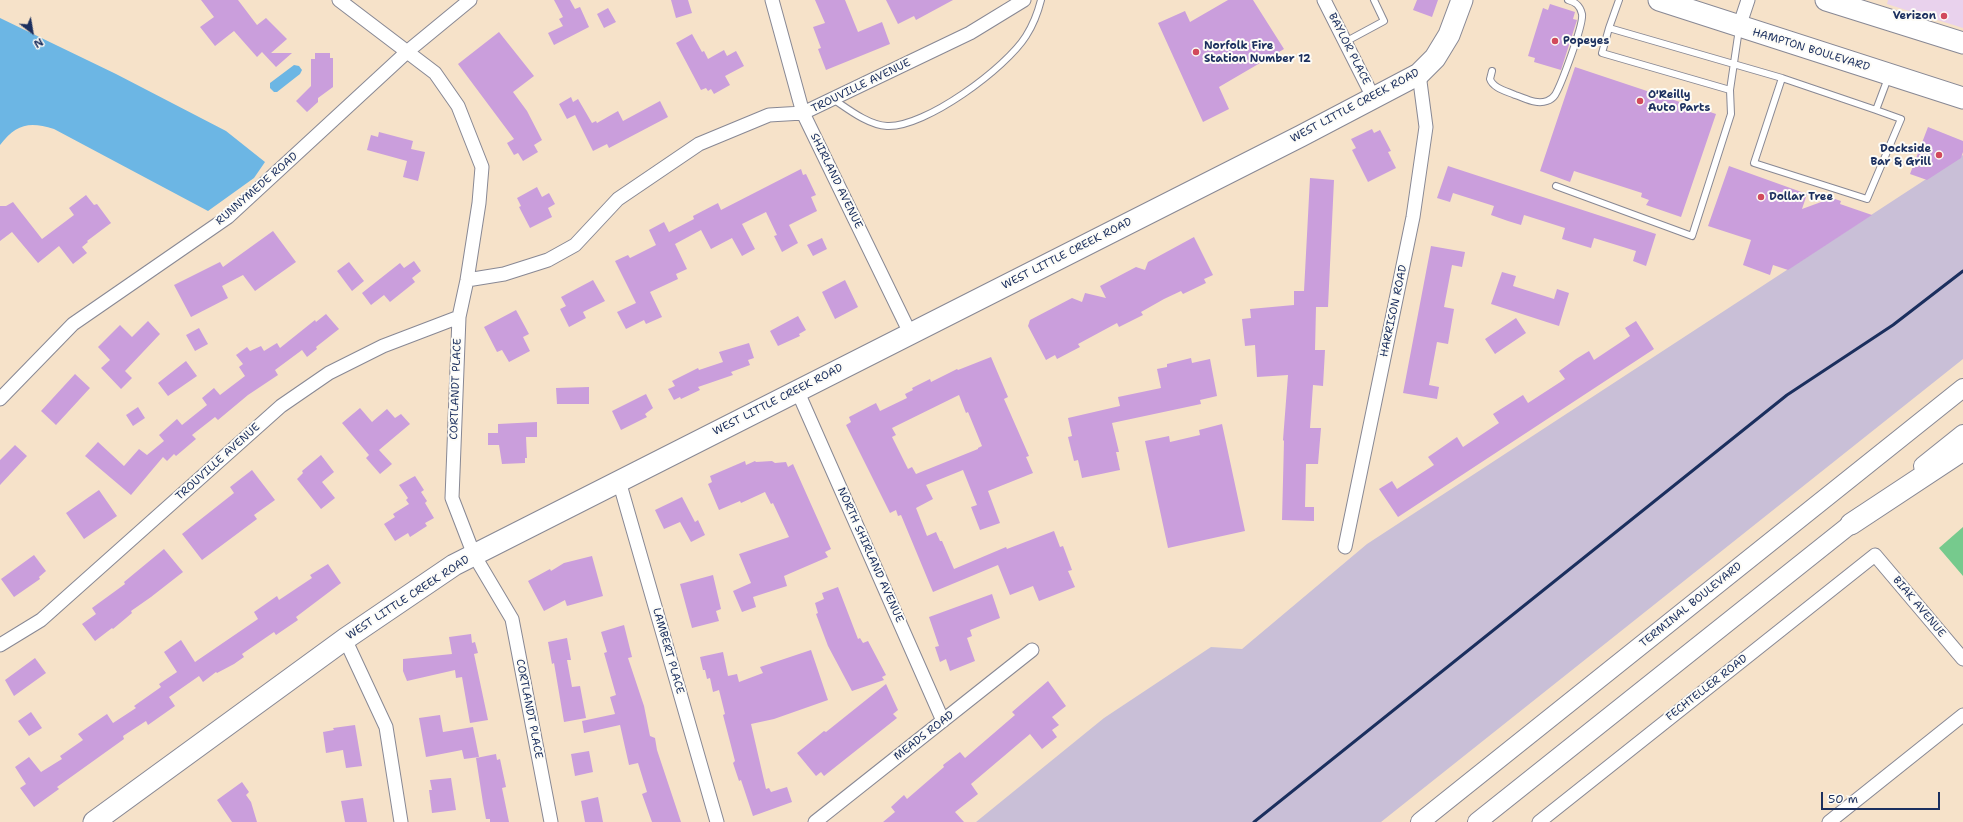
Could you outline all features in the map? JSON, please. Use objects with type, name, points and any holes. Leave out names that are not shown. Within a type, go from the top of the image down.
[{"type":"main road","name":"WEST LITTLE CREEK ROAD","points":[[94,822],[345,639],[454,565],[1374,99],[1418,74],[1435,58],[1449,35],[1462,0]]},
{"type":"main road","name":"HAMPTON BOULEVARD","points":[[1659,0],[1828,55],[1864,79],[1888,80]]},
{"type":"main road","points":[[1826,0],[1963,43]]},
{"type":"main road","points":[[1888,80],[1963,98]]},
{"type":"main road","points":[[1888,80],[1963,111]]},
{"type":"main road","name":"TERMINAL BOULEVARD","points":[[1420,822],[1963,388]]},
{"type":"main road","points":[[1477,822],[1963,434]]},
{"type":"main road","points":[[1851,524],[1963,450]]},
{"type":"street","name":"CORTLANDT PLACE","points":[[339,0],[435,73],[458,106],[482,167],[479,203],[468,280],[459,318],[452,498],[474,555],[512,619],[551,822]]},
{"type":"street","name":"RUNNYMEDE ROAD","points":[[0,399],[73,324],[228,217],[408,51],[470,0]]},
{"type":"street","name":"SHIRLAND AVENUE","points":[[772,0],[803,114],[910,333]]},
{"type":"street","name":"TROUVILLE AVENUE","points":[[468,280],[504,274],[548,260],[575,245],[618,199],[699,144],[769,116],[803,114],[970,33],[1024,0]]},
{"type":"street","name":"BAYLOR PLACE","points":[[1324,0],[1374,99]]},
{"type":"street","points":[[1739,27],[1748,0]]},
{"type":"street","name":"HARRISON ROAD","points":[[1345,546],[1413,217],[1426,127],[1418,74]]},
{"type":"street","name":"TROUVILLE AVENUE","points":[[0,645],[41,620],[281,406],[336,370],[383,346],[459,318]]},
{"type":"street","name":"NORTH SHIRLAND AVENUE","points":[[797,390],[943,721]]},
{"type":"street","name":"LAMBERT PLACE","points":[[619,481],[717,822]]},
{"type":"street","name":"BIAK AVENUE","points":[[1875,555],[1963,659]]},
{"type":"street","name":"FECHTELLER ROAD","points":[[1539,822],[1875,555]]},
{"type":"street","points":[[345,639],[386,727],[401,822]]},
{"type":"street","name":"MEADS ROAD","points":[[815,822],[1032,650]]},
{"type":"street","points":[[1829,822],[1963,715]]},
{"type":"lane","points":[[833,99],[860,116],[880,125],[895,126],[916,120],[956,99],[1004,63],[1026,37],[1038,12],[1041,0]]},
{"type":"lane","points":[[1345,42],[1384,21],[1374,0]]},
{"type":"lane","points":[[1492,71],[1490,79],[1491,83],[1507,92],[1537,103],[1549,100],[1554,96],[1566,70],[1582,21],[1582,15],[1576,2],[1568,0]]},
{"type":"lane","points":[[1619,0],[1602,53],[1730,90]]},
{"type":"lane","points":[[1556,186],[1692,236],[1731,114],[1730,90],[1739,27]]},
{"type":"lane","points":[[1610,28],[1782,78],[1901,119],[1867,199],[1754,163],[1782,78]]},
{"type":"lane","points":[[1876,110],[1888,80]]},
{"type":"shaded area","name":"Verizon","points":[[1888,0],[1963,0],[1963,28],[1887,4]]},
{"type":"shaded area","points":[[1963,155],[1963,359],[1381,822],[976,822],[1104,718],[1211,647],[1242,649],[1367,544]]},
{"type":"green space","points":[[1963,527],[1963,576],[1939,548]]},
{"type":"water","points":[[0,18],[116,74],[226,131],[265,162],[254,178],[208,211],[54,129],[37,125],[24,126],[12,133],[0,145]]},
{"type":"water","points":[[294,65],[299,66],[302,70],[300,74],[277,92],[274,92],[270,88],[270,83]]},
{"type":"building","points":[[201,0],[238,0],[257,25],[266,18],[287,39],[271,53],[292,53],[276,67],[262,52],[257,57],[234,31],[215,46],[200,27],[214,17]]},
{"type":"building","points":[[554,0],[570,0],[575,9],[580,7],[589,27],[554,45],[548,33],[563,26],[559,19],[563,17]]},
{"type":"building","points":[[671,0],[688,0],[692,13],[676,18]]},
{"type":"building","points":[[815,0],[845,0],[858,32],[882,22],[890,44],[826,70],[818,49],[821,48],[813,27],[825,23]]},
{"type":"building","points":[[886,0],[953,0],[916,20],[914,16],[898,24]]},
{"type":"building","points":[[1228,0],[1253,0],[1284,49],[1219,87],[1229,109],[1203,122],[1158,23],[1185,11],[1190,22]]},
{"type":"building","points":[[1417,0],[1438,0],[1432,17],[1413,10]]},
{"type":"building","points":[[1550,4],[1575,12],[1573,19],[1577,20],[1561,70],[1534,62],[1535,58],[1528,56],[1543,8],[1548,10]]},
{"type":"building","points":[[608,8],[616,22],[604,28],[597,14]]},
{"type":"building","points":[[499,32],[534,76],[513,92],[527,111],[542,140],[534,145],[538,152],[523,161],[518,153],[514,155],[507,143],[514,139],[458,64]]},
{"type":"building","points":[[692,34],[702,52],[704,51],[708,59],[724,50],[727,56],[736,51],[744,66],[725,76],[730,85],[714,94],[711,89],[708,91],[706,88],[701,90],[676,43]]},
{"type":"building","points":[[315,53],[330,53],[330,58],[333,58],[333,87],[318,98],[318,102],[307,112],[296,101],[311,86],[311,59],[315,59]]},
{"type":"building","points":[[1575,67],[1716,114],[1681,217],[1646,205],[1649,200],[1641,197],[1642,193],[1574,171],[1570,182],[1540,171]]},
{"type":"building","points":[[571,97],[573,102],[578,99],[592,123],[596,121],[597,123],[618,111],[623,121],[660,101],[668,117],[609,148],[607,144],[593,151],[575,115],[567,119],[559,104]]},
{"type":"building","name":"Dockside Bar & Grill","points":[[1928,127],[1963,141],[1963,152],[1961,158],[1927,180],[1910,174]]},
{"type":"building","points":[[1372,129],[1374,133],[1380,130],[1391,151],[1388,152],[1396,168],[1368,182],[1352,150],[1356,148],[1351,139]]},
{"type":"building","points":[[379,132],[413,141],[411,149],[425,152],[418,181],[403,177],[407,161],[367,150],[371,135],[378,137]]},
{"type":"building","points":[[1448,166],[1656,234],[1646,266],[1633,261],[1636,251],[1594,238],[1591,248],[1562,239],[1565,228],[1524,215],[1521,225],[1508,221],[1491,215],[1494,206],[1453,193],[1450,202],[1437,198]]},
{"type":"building","points":[[1729,166],[1807,194],[1802,209],[1832,198],[1841,201],[1840,204],[1872,215],[1788,270],[1773,265],[1770,275],[1743,265],[1751,240],[1708,226]]},
{"type":"building","points":[[801,169],[803,175],[806,174],[816,195],[811,197],[817,211],[789,225],[798,243],[782,252],[774,236],[777,235],[766,212],[742,224],[755,249],[742,256],[732,238],[711,249],[701,230],[675,244],[687,269],[676,274],[678,279],[650,292],[662,317],[646,324],[644,320],[626,329],[617,312],[636,303],[615,261],[628,255],[630,258],[656,245],[649,230],[664,222],[669,232],[694,219],[693,216],[718,203],[721,210]]},
{"type":"building","points":[[1310,178],[1334,180],[1328,307],[1316,307],[1315,350],[1325,350],[1323,386],[1313,385],[1310,428],[1321,428],[1318,464],[1306,464],[1305,507],[1314,507],[1314,521],[1282,520],[1283,440],[1288,375],[1257,377],[1255,345],[1245,346],[1242,319],[1251,318],[1250,309],[1294,305],[1294,291],[1304,291]]},
{"type":"building","points":[[537,187],[542,197],[549,193],[555,204],[548,208],[552,217],[530,228],[519,207],[521,206],[517,198]]},
{"type":"building","points":[[86,195],[94,205],[97,204],[111,223],[87,241],[88,242],[82,247],[87,253],[73,264],[59,246],[38,263],[12,232],[0,241],[0,206],[6,206],[13,202],[42,239],[74,215],[69,208]]},
{"type":"building","points":[[273,231],[296,262],[255,291],[243,275],[222,286],[228,298],[191,317],[174,285],[220,262],[223,267]]},
{"type":"building","points":[[1194,237],[1213,275],[1204,279],[1206,283],[1183,294],[1181,291],[1164,299],[1141,312],[1143,315],[1119,327],[1117,323],[1078,344],[1080,347],[1057,359],[1055,355],[1046,360],[1028,326],[1030,320],[1072,298],[1082,302],[1085,293],[1106,298],[1100,286],[1136,267],[1145,270],[1148,262]]},
{"type":"building","points":[[822,238],[827,249],[813,256],[807,245]]},
{"type":"building","points":[[1431,246],[1465,252],[1462,267],[1452,265],[1444,307],[1454,309],[1448,344],[1437,342],[1429,385],[1439,387],[1437,399],[1403,393]]},
{"type":"building","points":[[414,261],[421,271],[412,278],[415,282],[390,302],[384,295],[371,305],[362,293],[400,263],[404,268]]},
{"type":"building","points":[[349,262],[364,281],[352,291],[337,271]]},
{"type":"building","points":[[1502,272],[1516,276],[1513,286],[1554,299],[1557,289],[1569,293],[1559,326],[1491,304]]},
{"type":"building","points":[[593,280],[605,301],[583,312],[586,318],[569,327],[560,309],[566,306],[561,297]]},
{"type":"building","points":[[845,280],[858,307],[835,319],[822,292]]},
{"type":"building","points":[[516,310],[529,334],[523,337],[530,351],[509,362],[502,350],[497,352],[484,327]]},
{"type":"building","points":[[326,314],[339,329],[316,347],[317,349],[307,357],[302,350],[275,370],[278,375],[248,395],[218,420],[215,417],[192,435],[196,439],[176,456],[174,454],[167,461],[163,457],[131,495],[85,456],[98,442],[124,466],[139,449],[147,455],[164,441],[159,435],[177,419],[182,425],[207,405],[202,398],[214,388],[220,395],[245,376],[239,367],[243,364],[236,355],[247,347],[250,351],[261,346],[264,351],[277,343],[280,348],[315,320],[316,322]]},
{"type":"building","points":[[798,316],[806,330],[799,334],[800,336],[778,346],[770,331]]},
{"type":"building","points":[[1516,318],[1526,333],[1495,354],[1485,339]]},
{"type":"building","points":[[148,321],[160,334],[125,371],[132,378],[121,389],[101,368],[110,360],[98,347],[120,325],[132,337]]},
{"type":"building","points":[[1636,321],[1654,349],[1398,517],[1379,489],[1392,481],[1397,489],[1434,465],[1428,457],[1457,437],[1463,447],[1499,423],[1493,414],[1523,395],[1528,403],[1565,379],[1559,371],[1589,351],[1594,360],[1630,336],[1625,328]]},
{"type":"building","points":[[199,328],[208,344],[195,351],[186,335]]},
{"type":"building","points":[[749,343],[754,358],[748,360],[750,365],[731,372],[733,375],[698,387],[700,390],[681,399],[680,397],[674,400],[668,389],[675,386],[672,381],[698,368],[699,370],[723,362],[719,352]]},
{"type":"building","points":[[991,357],[1008,397],[1004,399],[1029,456],[1026,457],[1033,473],[988,491],[1000,523],[980,530],[971,507],[977,505],[963,470],[926,485],[933,499],[916,508],[927,536],[936,532],[940,541],[942,541],[954,569],[1006,547],[1007,549],[1054,531],[1060,547],[1063,546],[1072,570],[1068,571],[1075,587],[1039,601],[1033,586],[1010,595],[998,565],[933,592],[901,515],[898,516],[896,510],[890,513],[846,425],[851,422],[849,417],[876,403],[880,411],[907,398],[905,394],[913,390],[912,388],[930,379],[931,382],[957,369],[958,370]],"holes":[[[959,395],[966,413],[968,412],[982,446],[916,474],[912,467],[908,469],[892,437],[896,435],[892,428]]]},
{"type":"building","points":[[1191,358],[1192,363],[1210,359],[1217,396],[1200,400],[1201,404],[1112,423],[1119,452],[1116,452],[1120,470],[1082,478],[1078,460],[1074,461],[1068,437],[1072,436],[1068,418],[1120,406],[1118,397],[1161,388],[1157,369],[1167,367],[1167,364]]},
{"type":"building","points":[[186,361],[197,376],[168,396],[158,383]]},
{"type":"building","points":[[75,374],[90,388],[56,425],[41,411]]},
{"type":"building","points":[[589,387],[589,404],[557,404],[556,388]]},
{"type":"building","points":[[646,394],[653,408],[645,414],[647,417],[621,430],[612,411]]},
{"type":"building","points":[[138,407],[145,418],[133,426],[126,415]]},
{"type":"building","points":[[360,408],[372,422],[387,409],[395,418],[401,414],[410,424],[379,450],[392,464],[380,474],[366,458],[369,455],[342,423]]},
{"type":"building","points":[[537,422],[537,437],[526,437],[527,458],[525,458],[525,463],[502,464],[499,445],[488,445],[488,433],[498,433],[498,424]]},
{"type":"building","points":[[1222,424],[1245,531],[1168,548],[1145,441],[1169,436],[1170,442],[1200,435],[1199,430]]},
{"type":"building","points":[[15,445],[27,456],[0,485],[0,460]]},
{"type":"building","points":[[321,455],[334,472],[322,482],[335,498],[321,509],[297,479],[303,473],[302,471]]},
{"type":"building","points":[[745,461],[746,465],[755,461],[772,461],[775,463],[786,462],[788,467],[793,464],[831,549],[825,552],[828,557],[784,576],[787,586],[753,597],[756,607],[742,612],[733,591],[751,583],[739,554],[789,537],[773,503],[771,504],[765,492],[741,503],[740,501],[719,510],[708,484],[712,482],[710,476]]},
{"type":"building","points":[[252,470],[275,500],[254,515],[257,519],[202,560],[182,534],[234,493],[230,487]]},
{"type":"building","points":[[415,476],[424,490],[421,492],[427,501],[425,503],[434,518],[425,523],[427,526],[410,537],[408,533],[395,541],[384,524],[395,517],[393,514],[409,504],[406,500],[408,498],[399,485]]},
{"type":"building","points":[[99,490],[117,516],[84,539],[66,513]]},
{"type":"building","points":[[682,497],[695,522],[698,520],[705,535],[691,542],[680,522],[664,529],[655,510]]},
{"type":"building","points":[[164,549],[183,572],[131,611],[132,613],[113,629],[112,628],[95,641],[82,624],[96,614],[92,608],[125,584],[124,582]]},
{"type":"building","points":[[34,555],[46,571],[39,577],[40,579],[14,597],[1,579]]},
{"type":"building","points":[[592,556],[603,596],[567,606],[565,600],[544,611],[528,581],[550,569],[551,571],[564,563]]},
{"type":"building","points":[[328,564],[341,583],[296,617],[298,620],[276,635],[274,632],[242,654],[244,657],[234,664],[217,673],[216,672],[203,682],[199,676],[169,697],[175,706],[148,725],[146,721],[123,736],[124,739],[57,787],[59,789],[34,807],[20,788],[26,784],[15,767],[29,757],[41,772],[62,759],[60,756],[83,740],[78,734],[107,714],[113,723],[136,708],[134,706],[161,687],[159,684],[177,672],[164,652],[181,640],[195,662],[258,619],[254,612],[277,596],[279,600],[312,578],[310,575]]},
{"type":"building","points":[[713,575],[721,609],[716,611],[719,621],[692,628],[680,584]]},
{"type":"building","points":[[838,587],[858,639],[860,638],[863,643],[868,641],[886,675],[882,677],[884,680],[852,691],[828,646],[816,614],[818,613],[815,603],[824,599],[822,593]]},
{"type":"building","points":[[992,594],[1000,618],[970,630],[972,636],[967,638],[975,661],[950,671],[946,659],[940,662],[935,647],[939,646],[929,617]]},
{"type":"building","points":[[624,625],[632,657],[628,658],[644,706],[650,736],[655,738],[657,750],[681,822],[652,822],[642,794],[647,792],[638,763],[629,765],[620,725],[584,733],[582,721],[615,714],[610,697],[616,695],[604,653],[607,652],[601,632]]},
{"type":"building","points":[[471,634],[472,643],[475,642],[478,653],[474,654],[488,720],[470,723],[462,677],[456,678],[455,670],[407,681],[403,671],[403,659],[452,654],[449,637]]},
{"type":"building","points":[[567,638],[571,660],[567,660],[572,687],[580,686],[586,718],[564,722],[554,663],[552,664],[548,642]]},
{"type":"building","points":[[811,650],[828,700],[774,719],[751,724],[766,789],[769,788],[771,792],[787,787],[792,802],[753,816],[741,780],[739,781],[733,763],[735,761],[723,715],[725,714],[719,690],[713,692],[710,678],[707,679],[700,657],[723,652],[728,676],[737,674],[739,682],[763,673],[760,667]]},
{"type":"building","points":[[35,658],[46,673],[14,696],[5,680]]},
{"type":"building","points":[[1048,681],[1066,706],[1052,717],[1059,725],[1052,730],[1057,737],[1042,749],[1030,734],[971,784],[978,794],[955,812],[964,822],[883,822],[895,812],[891,807],[904,795],[907,799],[944,767],[943,765],[960,752],[965,758],[1015,715],[1012,712]]},
{"type":"building","points":[[886,684],[898,710],[893,714],[897,718],[824,776],[821,772],[816,776],[797,753]]},
{"type":"building","points":[[31,712],[42,728],[29,736],[18,721]]},
{"type":"building","points":[[440,715],[443,732],[473,727],[479,757],[464,759],[462,750],[426,757],[419,718]]},
{"type":"building","points":[[355,725],[362,766],[346,768],[343,750],[326,753],[323,732],[334,730],[333,728]]},
{"type":"building","points":[[589,751],[593,772],[575,776],[571,754]]},
{"type":"building","points":[[496,754],[497,760],[500,759],[506,787],[502,788],[509,822],[490,822],[490,819],[486,819],[476,758]]},
{"type":"building","points":[[451,778],[456,810],[432,813],[429,790],[432,790],[430,780]]},
{"type":"building","points":[[242,782],[249,792],[246,795],[251,802],[257,822],[232,822],[217,800]]},
{"type":"building","points":[[598,797],[603,822],[585,822],[581,801]]},
{"type":"building","points":[[363,798],[367,822],[345,822],[341,801]]},
{"type":"railway","points":[[1254,822],[1787,395],[1893,325],[1963,271]]},
{"type":"place","name":"Verizon","points":[[1944,16]]},
{"type":"place","name":"Popeyes","points":[[1555,41]]},
{"type":"place","name":"Norfolk Fire Station Number 12","points":[[1196,52]]},
{"type":"place","name":"O'Reilly Auto Parts","points":[[1640,101]]},
{"type":"place","name":"Dockside Bar & Grill","points":[[1939,155]]},
{"type":"place","name":"Dollar Tree","points":[[1761,197]]}]
